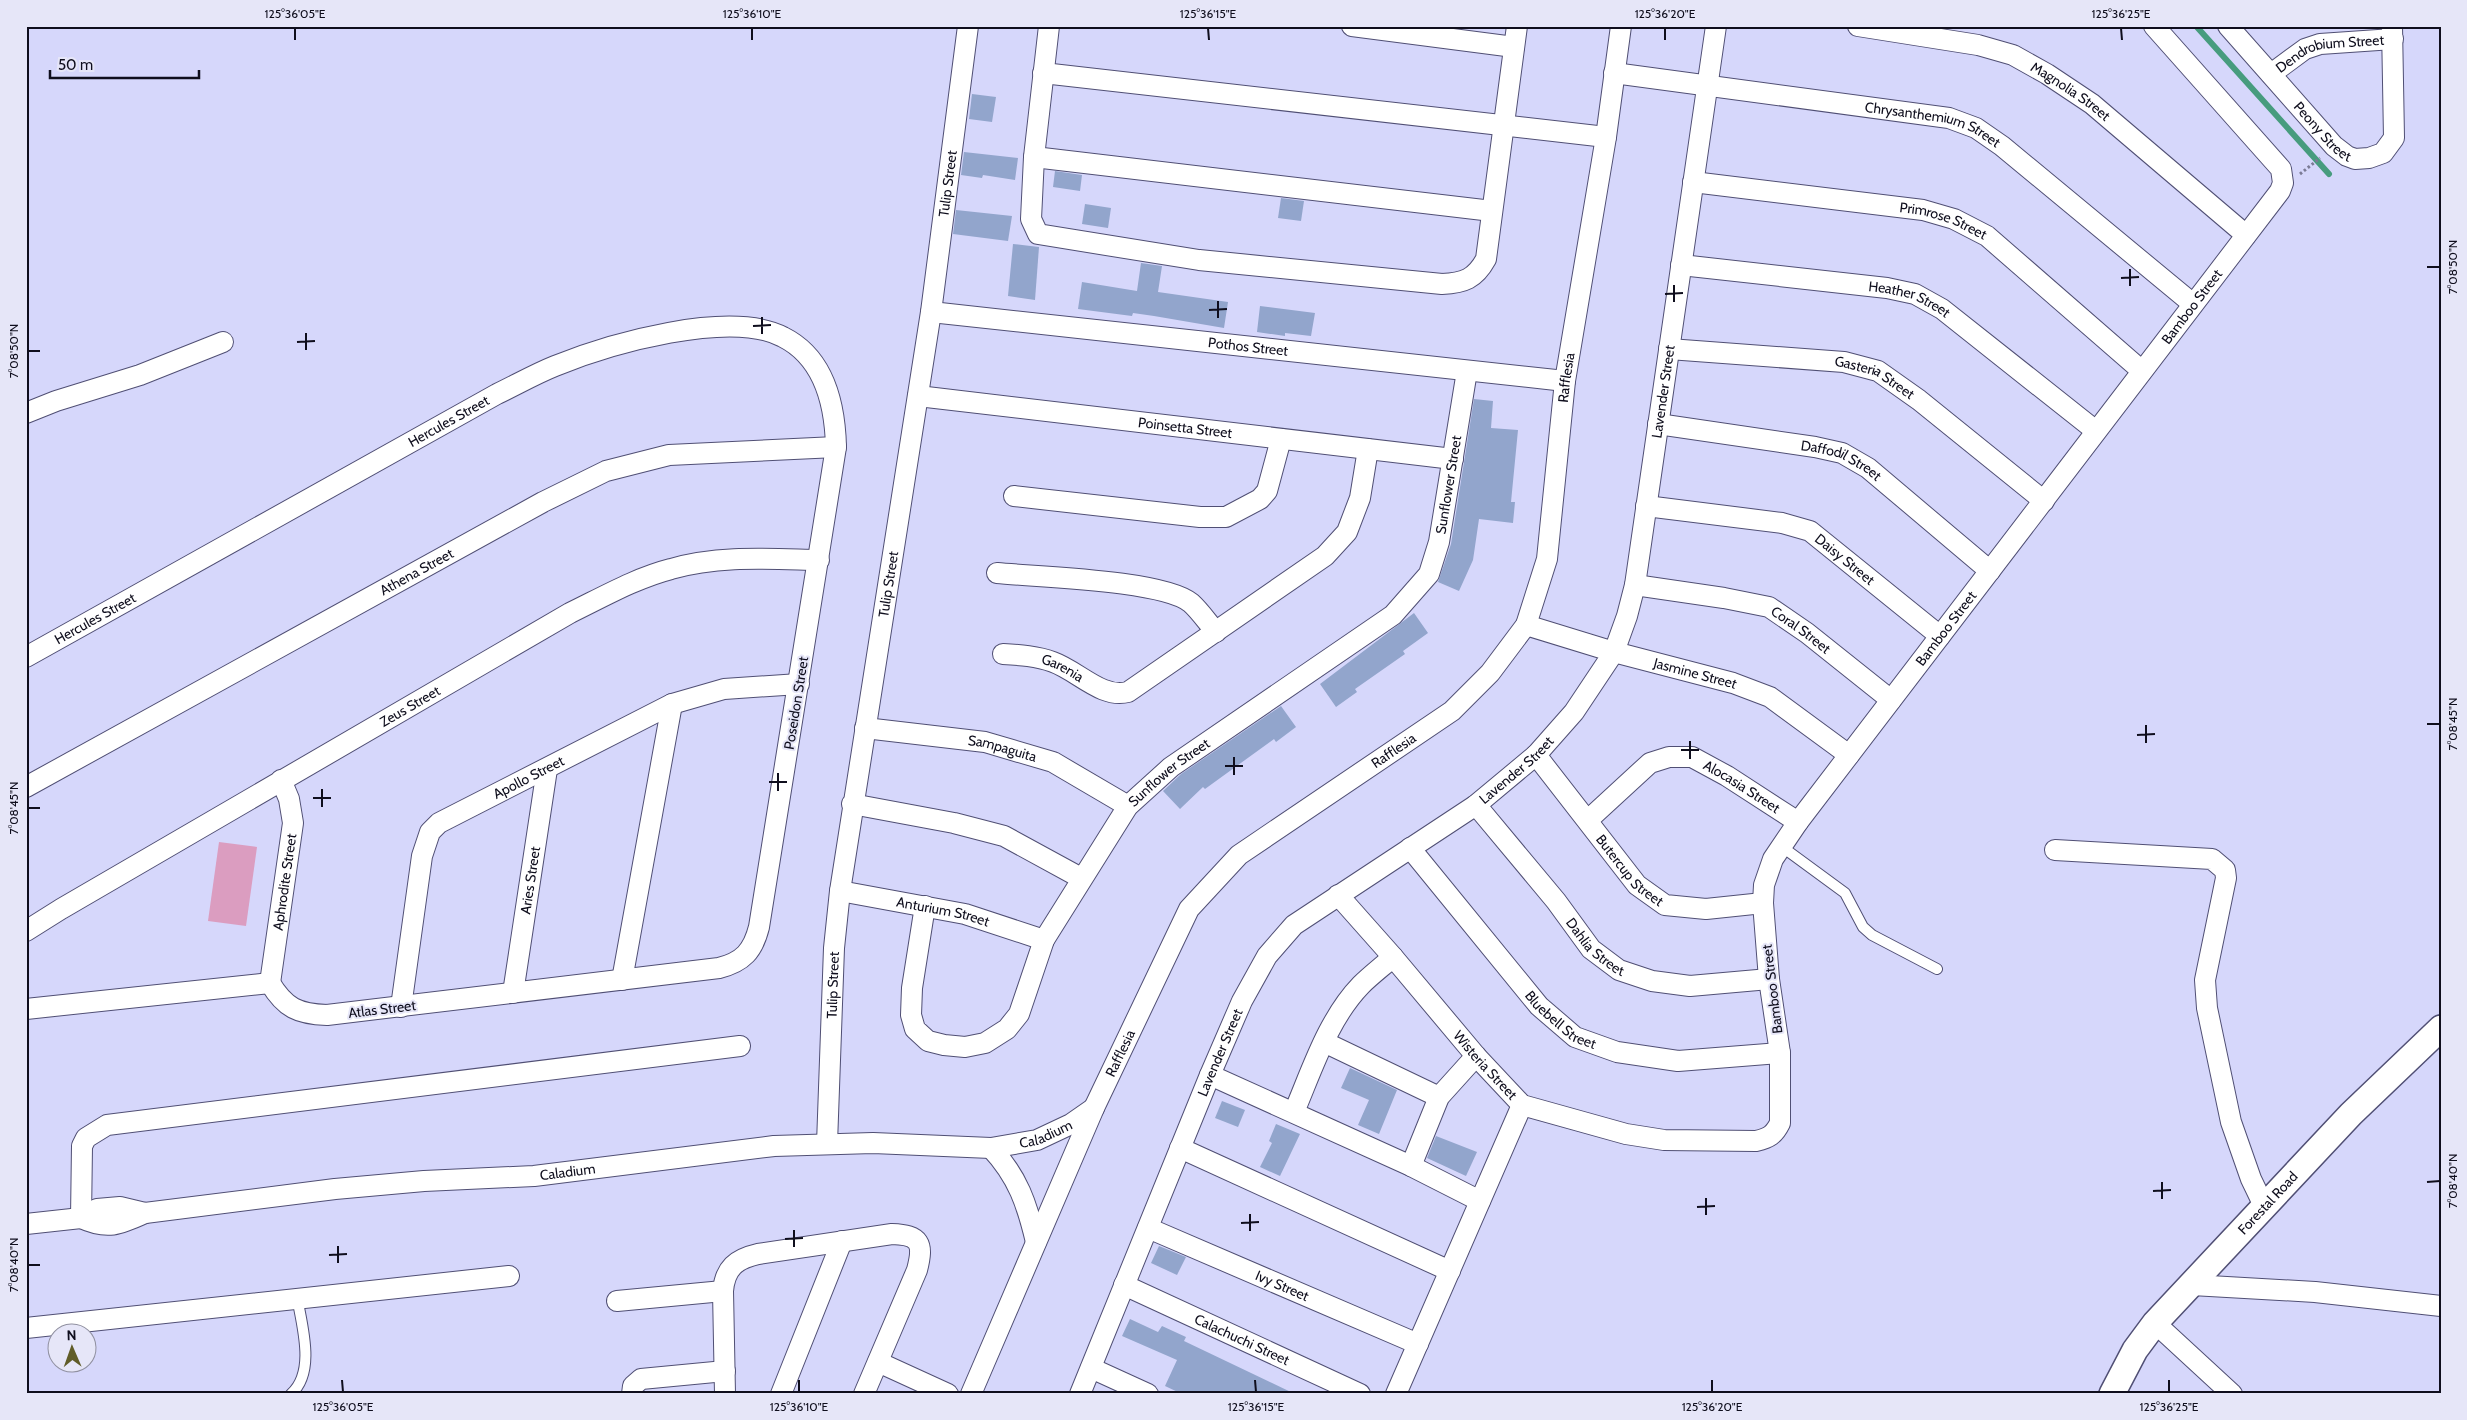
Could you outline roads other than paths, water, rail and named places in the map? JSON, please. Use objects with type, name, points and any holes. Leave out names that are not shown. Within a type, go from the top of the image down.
[{"type":"street","name":"Tulip Street","points":[[827,1144],[834,948],[840,891],[852,804],[931,312],[968,26]]},
{"type":"street","points":[[1049,26],[1034,157],[1031,219],[1038,234],[1199,260],[1458,284],[1471,279],[1480,270],[1486,259],[1517,26]]},
{"type":"street","points":[[1352,26],[1514,47]]},
{"type":"street","name":"Rafflesia","points":[[971,1394],[1094,1108],[1189,909],[1239,855],[1452,710],[1490,673],[1526,625],[1547,559],[1565,381],[1606,137],[1621,26]]},
{"type":"street","name":"Lavender Street","points":[[1080,1394],[1210,1075],[1242,1001],[1267,956],[1294,925],[1338,894],[1476,805],[1536,755],[1574,712],[1614,652],[1627,616],[1635,585],[1716,26]]},
{"type":"street","name":"Magnolia Street","points":[[1858,26],[1978,45],[2013,55],[2047,74],[2092,104],[2246,234]]},
{"type":"street","name":"Bamboo Street","points":[[1776,1132],[1780,1123],[1780,1052],[1769,979],[1763,903],[1767,871],[1781,846],[1798,822],[2280,190],[2284,177],[2281,169],[2154,26]]},
{"type":"street","name":"Peony Street","points":[[2228,26],[2339,151],[2355,159],[2369,158],[2383,153],[2394,138],[2393,33]]},
{"type":"street","name":"Dendrobium Street","points":[[2271,74],[2305,49],[2320,44],[2393,33]]},
{"type":"street","name":"Chrysanthemium Street","points":[[1614,73],[1949,118],[1976,128],[2002,146],[2193,304]]},
{"type":"street","points":[[1043,74],[1606,137]]},
{"type":"street","points":[[1034,157],[1492,211]]},
{"type":"street","name":"Primrose Street","points":[[1693,182],[1923,210],[1954,219],[1987,236],[2142,371]]},
{"type":"street","name":"Heather Street","points":[[1681,265],[1887,288],[1916,294],[1942,309],[2096,431]]},
{"type":"street","name":"Pothos Street","points":[[931,312],[1565,381]]},
{"type":"street","name":"Hercules Street","points":[[26,657],[497,394],[555,366],[615,346],[678,332],[716,327],[739,326],[762,329],[784,337],[798,347],[815,364],[826,385],[833,404],[836,447]]},
{"type":"street","points":[[26,413],[56,401],[140,374],[223,342]]},
{"type":"street","name":"Gasteria Street","points":[[1669,349],[1844,362],[1878,371],[1919,400],[2044,501]]},
{"type":"street","name":"Sunflower Street","points":[[925,906],[912,988],[911,1015],[915,1029],[928,1042],[965,1047],[985,1043],[1007,1030],[1019,1014],[1044,940],[1128,806],[1171,767],[1393,615],[1429,574],[1439,542],[1468,371]]},
{"type":"street","name":"Poinsetta Street","points":[[918,396],[1453,459]]},
{"type":"street","name":"Daffodil Street","points":[[1658,424],[1815,447],[1842,453],[1868,468],[1990,571]]},
{"type":"street","points":[[1014,496],[1200,517],[1226,517],[1260,499],[1266,491],[1281,439]]},
{"type":"street","name":"Poseidon Street","points":[[747,955],[759,927],[836,447]]},
{"type":"street","name":"Athena Street","points":[[26,787],[543,502],[606,471],[669,456],[836,447]]},
{"type":"street","points":[[997,573],[1142,586],[1171,592],[1190,602],[1216,632],[1325,556],[1347,532],[1360,498],[1368,450]]},
{"type":"street","name":"Daisy Street","points":[[1646,506],[1782,522],[1810,531],[1940,636]]},
{"type":"street","name":"Zeus Street","points":[[26,931],[61,908],[570,613],[630,584],[671,569],[712,560],[754,558],[819,560]]},
{"type":"street","name":"Coral Street","points":[[1635,585],[1724,598],[1769,607],[1807,633],[1891,700]]},
{"type":"street","name":"Jasmine Street","points":[[1526,625],[1614,652],[1734,683],[1770,697],[1849,755]]},
{"type":"street","name":"Garenia","points":[[1003,654],[1026,655],[1054,662],[1104,690],[1113,694],[1120,694],[1128,692],[1216,632]]},
{"type":"street","name":"Apollo Street","points":[[401,1006],[422,856],[430,832],[439,823],[672,704],[724,689],[799,684]]},
{"type":"street","points":[[622,980],[672,704]]},
{"type":"street","name":"Sampaguita","points":[[864,728],[985,742],[1053,762],[1128,806]]},
{"type":"street","name":"Butercup Street","points":[[1536,755],[1637,885],[1665,905],[1706,909],[1763,903]]},
{"type":"street","name":"Alocasia Street","points":[[1588,820],[1650,762],[1669,757],[1692,757],[1727,776],[1798,822]]},
{"type":"street","name":"Aries Street","points":[[512,993],[547,769]]},
{"type":"street","name":"Aphrodite Street","points":[[270,984],[293,823],[290,800],[281,780]]},
{"type":"street","points":[[852,804],[954,823],[1004,836],[1082,878]]},
{"type":"street","name":"Dahlia Street","points":[[1476,805],[1556,901],[1591,948],[1619,970],[1652,981],[1690,986],[1769,979]]},
{"type":"street","name":"Bluebell Street","points":[[1410,848],[1539,1006],[1575,1037],[1617,1052],[1678,1061],[1780,1052]]},
{"type":"street","points":[[2055,850],[2212,859],[2224,870],[2226,878],[2224,894],[2205,980],[2207,1008],[2231,1122],[2251,1179],[2264,1206]]},
{"type":"street","name":"Anturium Street","points":[[840,891],[965,914],[1044,940]]},
{"type":"street","name":"Wisteria Street","points":[[1338,894],[1476,1056],[1522,1105],[1626,1134],[1664,1140],[1756,1141],[1769,1138],[1776,1132]]},
{"type":"street","name":"Atlas Street","points":[[270,984],[279,998],[299,1012],[327,1015],[720,968],[732,965],[747,955]]},
{"type":"street","points":[[1294,1112],[1324,1042],[1346,1004],[1360,986],[1393,957]]},
{"type":"street","points":[[26,1009],[270,984]]},
{"type":"street","name":"Forestal Road","points":[[2112,1394],[2135,1350],[2154,1323],[2192,1285],[2351,1114],[2441,1028]]},
{"type":"street","points":[[1324,1042],[1439,1097]]},
{"type":"street","points":[[81,1218],[82,1146],[86,1138],[107,1125],[740,1046]]},
{"type":"street","points":[[1411,1166],[1439,1097],[1476,1056]]},
{"type":"street","points":[[1210,1075],[1411,1166],[1480,1201]]},
{"type":"street","points":[[1396,1394],[1522,1105]]},
{"type":"street","name":"Caladium","points":[[26,1224],[81,1218],[98,1226],[114,1225],[121,1224],[144,1213],[335,1188],[424,1180],[534,1176],[734,1149],[827,1144],[921,1144],[991,1148],[1037,1140],[1071,1124],[1094,1108]]},
{"type":"street","name":"Caladium","points":[[991,1148],[1006,1164],[1017,1181],[1036,1242]]},
{"type":"street","points":[[1180,1148],[1450,1271]]},
{"type":"street","name":"Ivy Street","points":[[1148,1228],[1418,1344]]},
{"type":"street","points":[[725,1394],[724,1278],[729,1267],[747,1256],[892,1234],[909,1235],[917,1239],[920,1246],[921,1255],[917,1270],[864,1394]]},
{"type":"street","points":[[781,1394],[842,1241]]},
{"type":"street","points":[[26,1328],[509,1276]]},
{"type":"street","name":"Calachuchi Street","points":[[1124,1285],[1360,1394]]},
{"type":"street","points":[[2192,1285],[2314,1292],[2441,1306]]},
{"type":"street","points":[[617,1302],[724,1291]]},
{"type":"street","points":[[2154,1323],[2232,1394]]},
{"type":"street","points":[[878,1362],[948,1394]]},
{"type":"street","points":[[1091,1368],[1148,1394]]},
{"type":"street","points":[[632,1394],[633,1386],[641,1379],[725,1371]]},
{"type":"lane","points":[[1781,846],[1845,893],[1863,927],[1872,935],[1937,969]]},
{"type":"lane","points":[[291,1394],[302,1379],[305,1362],[297,1298]]},
{"type":"waterway","points":[[2196,26],[2329,174]]}]
